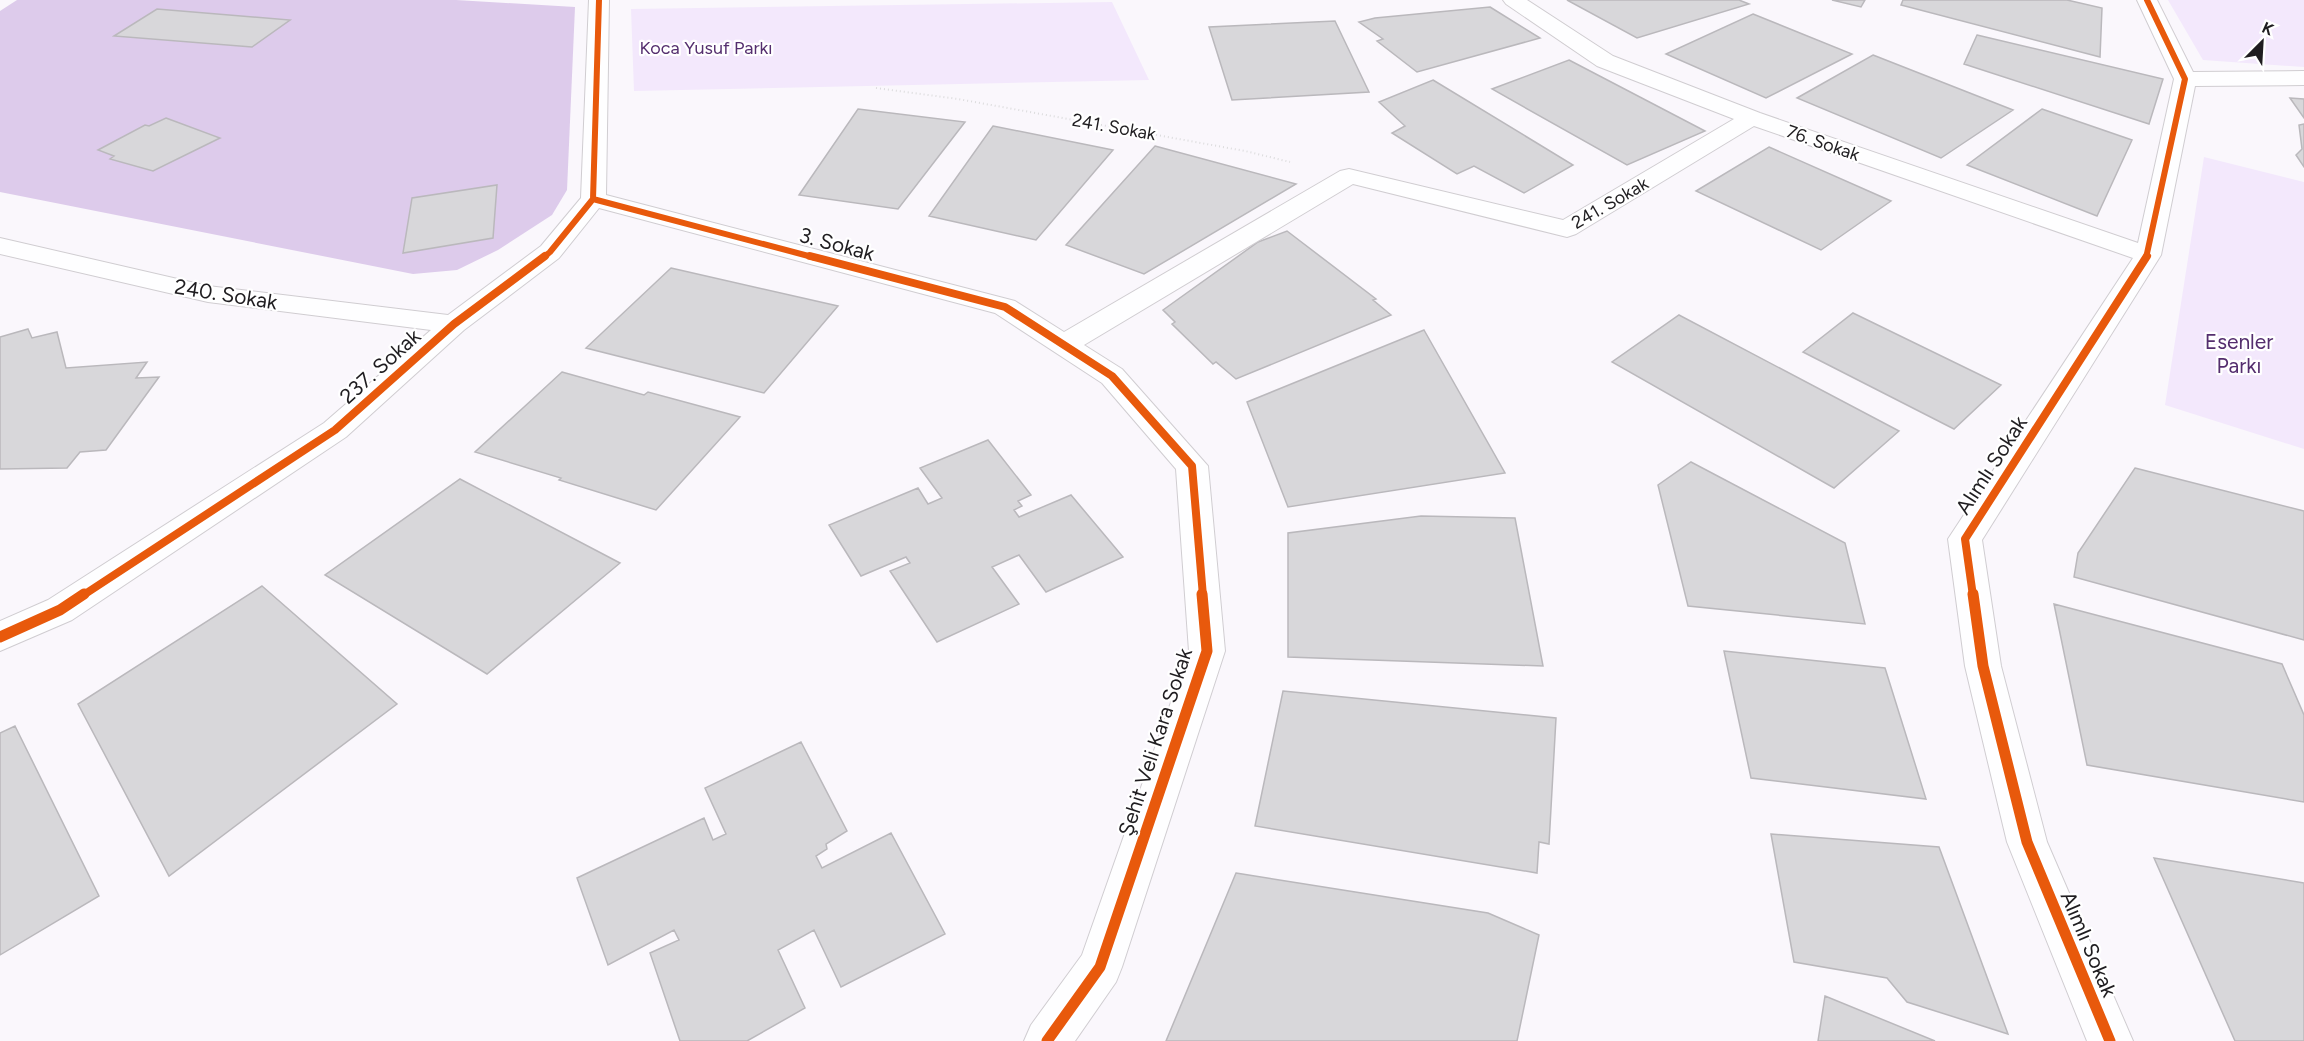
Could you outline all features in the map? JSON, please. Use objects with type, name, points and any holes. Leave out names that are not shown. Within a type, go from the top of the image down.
[{"type":"street","points":[[593,199],[599,0]]},
{"type":"street","name":"76. Sokak","points":[[1513,0],[1605,61],[1752,118],[2148,255]]},
{"type":"street","points":[[2147,0],[2185,79],[2304,78]]},
{"type":"street","name":"Alımlı Sokak","points":[[2110,1041],[2027,842],[1983,666],[1965,539],[2148,255],[2185,79]]},
{"type":"street","name":"241. Sokak","points":[[1350,176],[1567,229],[1752,118]]},
{"type":"street","points":[[1063,345],[1350,176]]},
{"type":"street","name":"237. Sokak","points":[[0,637],[60,610],[335,430],[454,324],[550,252],[593,199]]},
{"type":"street","name":"3. Sokak","points":[[593,199],[1005,307],[1063,345]]},
{"type":"street","name":"240. Sokak","points":[[0,246],[208,294],[454,324]]},
{"type":"street","name":"Şehit Veli Kara Sokak","points":[[1047,1041],[1100,967],[1207,651],[1192,466],[1112,376],[1063,345]]},
{"type":"green space","points":[[2168,0],[2304,0],[2304,67],[2203,60]]},
{"type":"green space","name":"Koca Yusuf Parkı","points":[[1112,2],[1149,80],[634,91],[631,9]]},
{"type":"green space","name":"Esenler Parkı","points":[[2204,157],[2304,182],[2304,449],[2165,405]]},
{"type":"shaded area","points":[[17,0],[456,0],[575,7],[567,190],[552,215],[498,250],[457,270],[413,274],[0,192],[0,11]]},
{"type":"building","points":[[1567,0],[1739,0],[1749,4],[1637,38]]},
{"type":"building","points":[[1832,0],[1865,0],[1861,7]]},
{"type":"building","points":[[1903,0],[2067,0],[2102,8],[2100,57],[1901,5]]},
{"type":"building","points":[[1490,7],[1540,38],[1417,72],[1377,41],[1383,39],[1359,22],[1375,18]]},
{"type":"building","points":[[157,9],[290,20],[252,47],[114,36]]},
{"type":"building","points":[[1753,14],[1852,54],[1766,98],[1666,54]]},
{"type":"building","points":[[1335,21],[1369,92],[1232,100],[1209,27]]},
{"type":"building","points":[[1977,35],[2163,79],[2149,124],[1964,64]]},
{"type":"building","points":[[1873,55],[2013,110],[1941,158],[1797,98]]},
{"type":"building","points":[[1569,60],[1705,131],[1627,165],[1492,89]]},
{"type":"building","points":[[1433,80],[1573,165],[1524,193],[1474,166],[1457,174],[1392,133],[1405,126],[1379,102]]},
{"type":"building","points":[[2290,98],[2304,99],[2304,118]]},
{"type":"building","points":[[858,109],[965,122],[898,209],[799,195]]},
{"type":"building","points":[[2042,109],[2132,140],[2097,216],[1967,165]]},
{"type":"building","points":[[166,118],[220,138],[153,171],[110,159],[114,156],[98,150],[145,125],[149,126]]},
{"type":"building","points":[[2304,124],[2304,167],[2296,155],[2302,149],[2299,125]]},
{"type":"building","points":[[993,126],[1113,150],[1036,240],[929,216]]},
{"type":"building","points":[[1155,146],[1296,184],[1144,274],[1066,245]]},
{"type":"building","points":[[1769,147],[1891,201],[1821,250],[1696,191]]},
{"type":"building","points":[[497,185],[493,238],[403,253],[412,198]]},
{"type":"building","points":[[1287,231],[1376,299],[1373,300],[1391,315],[1236,379],[1216,362],[1213,364],[1172,324],[1175,322],[1163,310],[1258,242]]},
{"type":"building","points":[[671,268],[838,306],[764,393],[586,348]]},
{"type":"building","points":[[1853,313],[2001,385],[1954,429],[1803,352]]},
{"type":"building","points":[[1679,315],[1899,431],[1834,488],[1612,362]]},
{"type":"building","points":[[28,329],[32,338],[57,332],[66,368],[147,362],[136,378],[159,377],[106,450],[80,452],[67,468],[0,469],[0,337]]},
{"type":"building","points":[[1424,330],[1505,473],[1288,507],[1247,402]]},
{"type":"building","points":[[562,372],[644,395],[648,392],[740,417],[656,510],[475,452]]},
{"type":"building","points":[[988,440],[1031,495],[1018,501],[1022,506],[1014,510],[1019,517],[1071,495],[1123,557],[1046,592],[1019,555],[992,567],[1019,604],[937,642],[890,571],[910,563],[906,557],[861,576],[829,525],[918,488],[928,504],[942,498],[920,468]]},
{"type":"building","points":[[1691,462],[1845,543],[1865,624],[1688,606],[1658,485]]},
{"type":"building","points":[[2135,468],[2304,511],[2304,640],[2074,577],[2078,553]]},
{"type":"building","points":[[460,479],[620,563],[487,674],[325,575]]},
{"type":"building","points":[[1421,516],[1515,518],[1543,666],[1288,657],[1288,533]]},
{"type":"building","points":[[262,586],[397,704],[169,876],[78,704]]},
{"type":"building","points":[[2054,604],[2282,664],[2304,715],[2304,802],[2087,765]]},
{"type":"building","points":[[1724,651],[1885,668],[1926,799],[1751,778]]},
{"type":"building","points":[[1283,691],[1556,718],[1549,844],[1539,842],[1537,873],[1255,826]]},
{"type":"building","points":[[15,726],[99,896],[0,955],[0,733]]},
{"type":"building","points":[[801,742],[847,831],[826,844],[827,849],[816,856],[822,868],[891,833],[945,934],[841,987],[814,930],[778,950],[805,1008],[747,1041],[680,1041],[650,953],[679,940],[674,930],[608,965],[577,878],[704,818],[713,840],[726,834],[705,788]]},
{"type":"building","points":[[1771,834],[1939,847],[2008,1034],[1907,1002],[1887,978],[1794,962]]},
{"type":"building","points":[[2154,858],[2304,883],[2304,1041],[2235,1041]]},
{"type":"building","points":[[1236,873],[1488,913],[1539,935],[1517,1041],[1166,1041]]},
{"type":"building","points":[[1825,996],[1935,1041],[1818,1041]]},
{"type":"cycle path","points":[[0,637],[60,610],[335,430],[454,324],[550,252],[593,199],[599,0]]},
{"type":"cycle path","points":[[2110,1041],[2027,842],[1983,666],[1965,539],[2148,255],[2185,79],[2147,0]]},
{"type":"cycle path","points":[[593,199],[1005,307],[1112,376],[1192,466],[1207,651],[1100,967],[1047,1041]]}]
